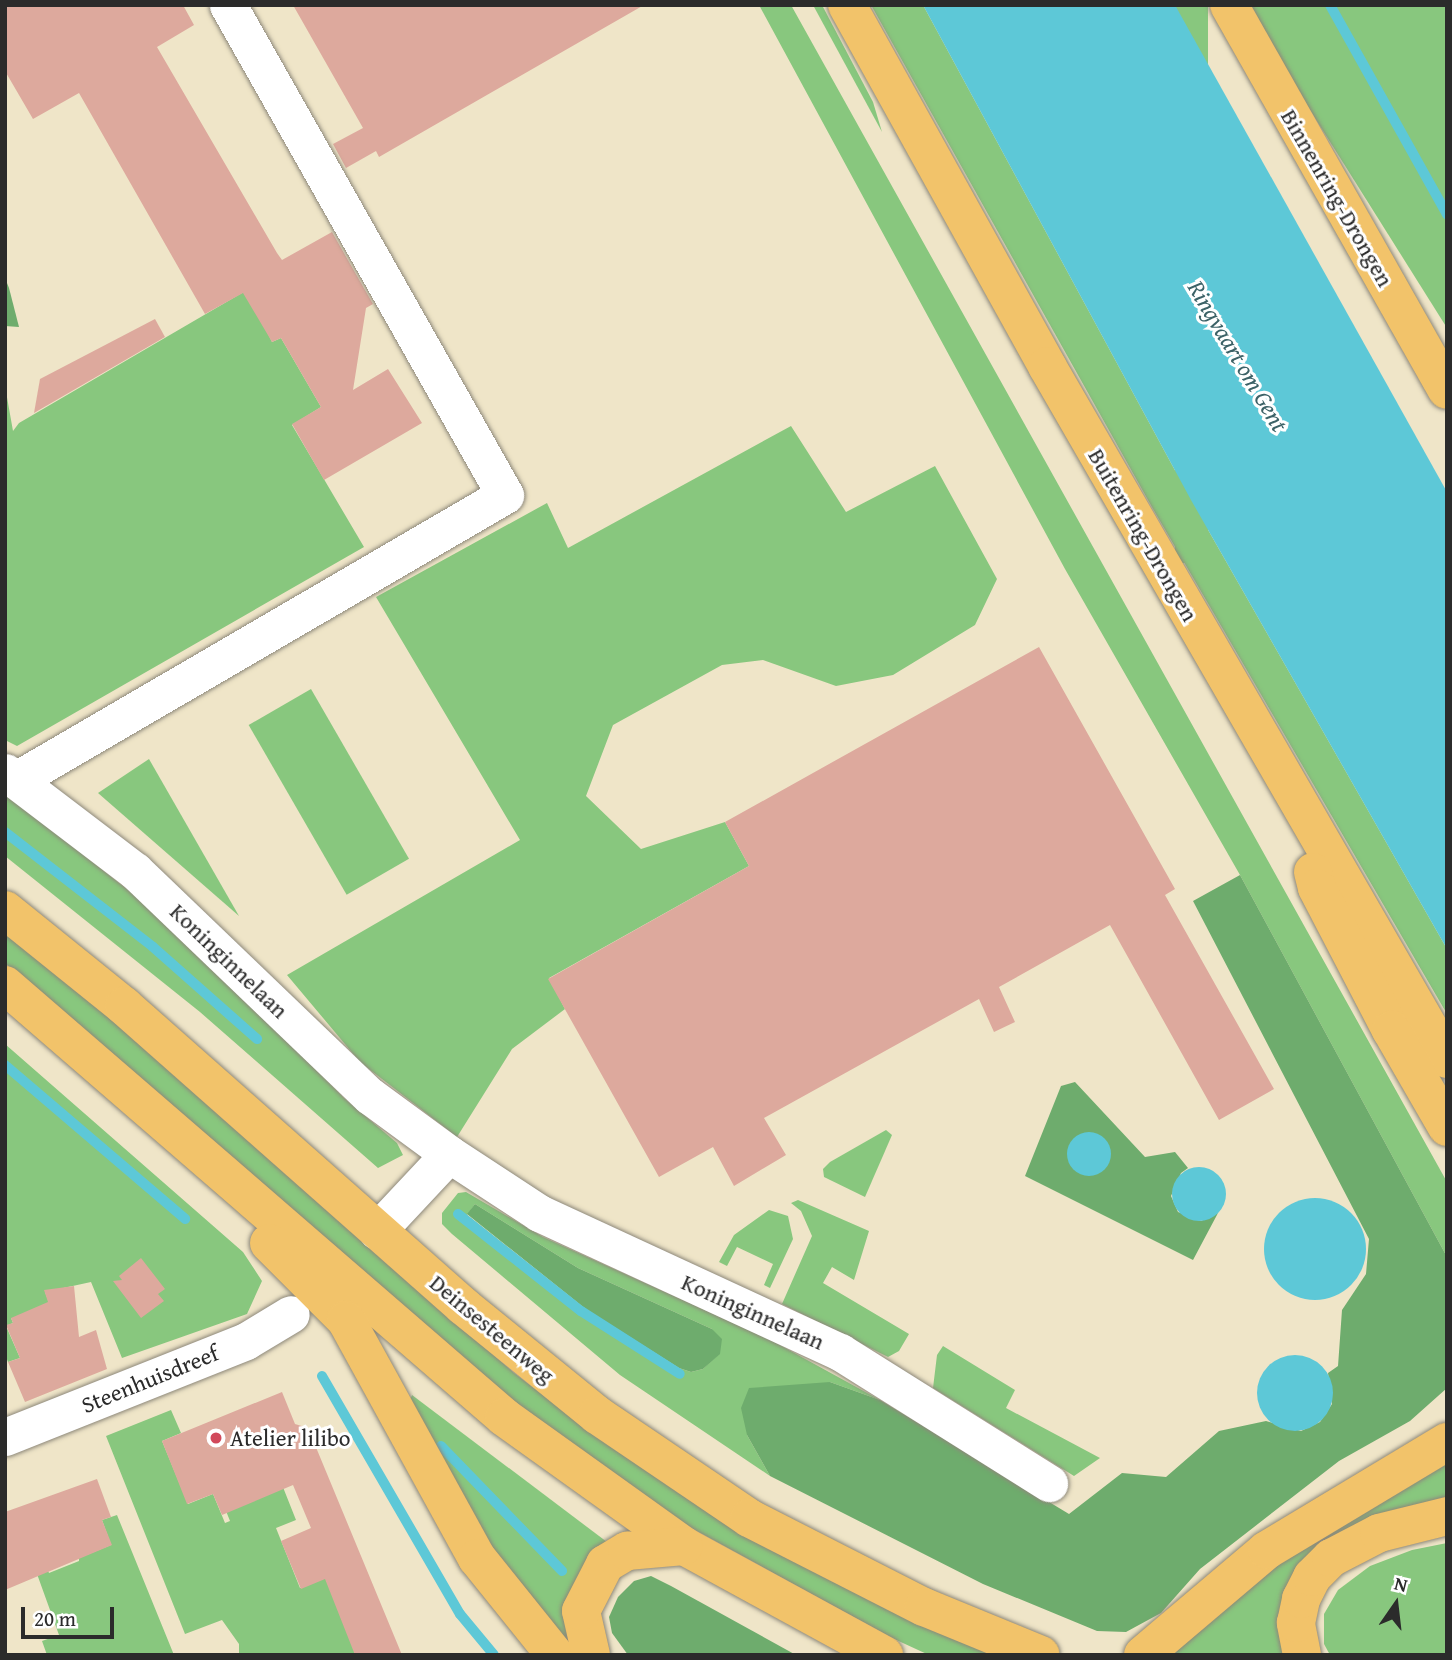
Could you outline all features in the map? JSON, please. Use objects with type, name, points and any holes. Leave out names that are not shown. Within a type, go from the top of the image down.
[{"type":"highway","name":"Buitenring-Drongen","points":[[847,5],[1298,805],[1447,1059]]},
{"type":"highway","name":"Binnenring-Drongen","points":[[1229,5],[1447,390]]},
{"type":"highway","points":[[1298,805],[1317,888],[1447,1127]]},
{"type":"highway","name":"Deinsesteenweg","points":[[5,911],[124,1006],[539,1371],[749,1518],[924,1607],[1041,1655]]},
{"type":"highway","points":[[5,985],[504,1417],[684,1546],[884,1655]]},
{"type":"highway","points":[[217,1166],[237,1212],[346,1320],[477,1558],[555,1655]]},
{"type":"highway","points":[[1143,1655],[1267,1550],[1447,1442]]},
{"type":"highway","points":[[1302,1655],[1296,1623],[1301,1599],[1312,1577],[1331,1558],[1379,1533],[1447,1516]]},
{"type":"highway","points":[[591,1655],[581,1611],[605,1564],[626,1551],[684,1546]]},
{"type":"street","points":[[11,776],[505,495],[228,5]]},
{"type":"street","name":"Koninginnelaan","points":[[11,776],[135,871],[370,1096],[449,1154],[539,1213],[840,1352],[1049,1483]]},
{"type":"street","points":[[377,1231],[449,1154]]},
{"type":"street","name":"Steenhuisdreef","points":[[5,1437],[246,1340],[291,1314]]},
{"type":"green space","points":[[759,5],[791,5],[1447,1182],[1447,1257],[1240,875],[1065,569]]},
{"type":"green space","points":[[813,5],[822,5],[873,102],[882,132]]},
{"type":"green space","points":[[871,5],[923,5],[1191,500],[1447,949],[1447,1014],[1153,509]]},
{"type":"green space","points":[[1175,5],[1208,5],[1208,563],[1175,563]]},
{"type":"green space","points":[[1251,5],[1447,5],[1447,328],[1293,83]]},
{"type":"green space","points":[[5,278],[9,288],[19,327],[5,326]]},
{"type":"green space","points":[[247,290],[272,342],[281,338],[321,407],[292,425],[364,547],[17,746],[5,740],[5,386],[13,431],[19,423]]},
{"type":"green space","points":[[791,426],[846,512],[935,466],[997,579],[975,625],[893,675],[836,686],[763,660],[722,665],[613,725],[586,796],[641,849],[725,822],[749,866],[549,978],[565,1009],[512,1049],[457,1137],[360,1062],[287,975],[520,840],[376,597],[547,503],[568,548]]},
{"type":"green space","points":[[311,689],[409,859],[347,895],[249,725]]},
{"type":"green space","points":[[149,759],[239,916],[98,793]]},
{"type":"green space","points":[[5,793],[138,898],[241,994],[344,1098],[397,1143],[403,1155],[378,1168],[200,1012],[5,856]]},
{"type":"green space","points":[[1240,875],[1447,1257],[1447,1388],[1410,1421],[1339,1461],[1200,1569],[1161,1613],[1126,1632],[1097,1631],[983,1584],[770,1476],[747,1435],[741,1408],[749,1388],[830,1382],[880,1400],[1069,1514],[1122,1473],[1166,1477],[1219,1431],[1266,1421],[1301,1431],[1320,1422],[1332,1404],[1328,1373],[1338,1366],[1342,1310],[1366,1274],[1369,1239],[1193,901]]},
{"type":"green space","points":[[5,934],[80,992],[514,1373],[599,1438],[992,1655],[929,1655],[892,1638],[686,1525],[511,1399],[5,963]]},
{"type":"green space","points":[[5,1044],[243,1252],[262,1281],[247,1314],[122,1358],[91,1282],[45,1292],[62,1336],[11,1318],[13,1323],[6,1326],[20,1358],[8,1362],[5,1354]]},
{"type":"green space","points":[[1075,1082],[1145,1157],[1175,1152],[1188,1168],[1181,1173],[1171,1196],[1178,1212],[1201,1221],[1218,1213],[1193,1260],[1025,1176],[1061,1086]]},
{"type":"green space","points":[[886,1130],[892,1135],[865,1197],[824,1177],[823,1169],[830,1162]]},
{"type":"green space","points":[[466,1192],[543,1237],[767,1338],[880,1400],[830,1382],[747,1435],[770,1476],[620,1375],[452,1234],[442,1224],[442,1213],[458,1193]],"holes":[[[475,1204],[578,1268],[712,1329],[719,1354],[703,1369],[691,1372],[679,1368],[587,1310],[467,1215]]]},
{"type":"green space","points":[[798,1200],[869,1231],[854,1280],[832,1267],[823,1283],[909,1334],[899,1351],[888,1357],[782,1304],[812,1236],[801,1211],[791,1203]]},
{"type":"green space","points":[[475,1204],[578,1268],[712,1329],[722,1339],[720,1354],[703,1369],[691,1372],[679,1368],[587,1310],[467,1214]]},
{"type":"green space","points":[[769,1210],[788,1216],[793,1239],[770,1288],[764,1285],[773,1264],[737,1247],[727,1266],[719,1262],[734,1235]]},
{"type":"green space","points":[[943,1346],[1015,1390],[1006,1408],[1100,1458],[1074,1476],[933,1388],[937,1355]]},
{"type":"green space","points":[[412,1395],[607,1542],[574,1651],[501,1570],[410,1400]]},
{"type":"green space","points":[[171,1410],[181,1433],[162,1441],[188,1504],[213,1494],[225,1523],[230,1521],[208,1466],[273,1462],[296,1520],[276,1528],[300,1588],[339,1573],[355,1655],[239,1655],[239,1644],[222,1620],[185,1634],[106,1436]]},
{"type":"green space","points":[[1447,1455],[1447,1506],[1346,1533],[1286,1655],[1173,1655],[1240,1585]]},
{"type":"green space","points":[[117,1515],[174,1655],[47,1655],[42,1641],[59,1635],[28,1549],[38,1545],[49,1573],[111,1545],[102,1520]]},
{"type":"green space","points":[[1447,1543],[1447,1655],[1330,1655],[1324,1644],[1324,1614],[1338,1590],[1370,1566],[1412,1550]]},
{"type":"green space","points":[[651,1576],[796,1655],[628,1655],[612,1633],[609,1617],[618,1597],[634,1581]]},
{"type":"water","name":"Ringvaart om Gent","points":[[923,5],[1175,5],[1447,492],[1447,949],[1191,500]]},
{"type":"water","points":[[1089,1132],[1104,1139],[1111,1154],[1104,1169],[1089,1176],[1074,1169],[1067,1154],[1074,1139]]},
{"type":"water","points":[[1199,1167],[1218,1175],[1226,1194],[1218,1213],[1199,1221],[1180,1213],[1172,1194],[1180,1175]]},
{"type":"water","points":[[1315,1198],[1344,1206],[1358,1220],[1366,1249],[1358,1278],[1344,1292],[1315,1300],[1286,1292],[1272,1278],[1264,1249],[1272,1220],[1286,1206]]},
{"type":"water","points":[[1288,1355],[1302,1355],[1316,1361],[1327,1372],[1333,1393],[1330,1408],[1322,1420],[1302,1431],[1288,1431],[1274,1425],[1263,1414],[1257,1400],[1257,1386],[1263,1372],[1274,1361]]},
{"type":"building","points":[[5,5],[183,5],[194,25],[157,47],[277,253],[282,260],[332,232],[373,304],[366,308],[353,390],[388,369],[422,423],[324,480],[292,424],[321,407],[281,338],[272,342],[243,293],[205,314],[79,93],[33,119],[5,71]]},
{"type":"building","points":[[293,5],[644,5],[379,157],[376,151],[346,168],[333,144],[363,128]]},
{"type":"building","points":[[155,319],[165,337],[34,413],[40,379]]},
{"type":"building","points":[[1039,647],[1175,889],[1165,895],[1274,1089],[1219,1120],[1110,925],[999,987],[1015,1022],[994,1032],[979,999],[764,1118],[786,1155],[734,1186],[713,1147],[659,1177],[548,979],[749,866],[725,822]]},
{"type":"building","points":[[141,1258],[165,1289],[158,1294],[164,1301],[141,1318],[113,1281],[122,1280],[119,1276]]},
{"type":"building","points":[[74,1286],[79,1337],[96,1330],[107,1369],[25,1402],[8,1362],[20,1358],[6,1325],[13,1323],[11,1318],[48,1302],[44,1290]]},
{"type":"building","points":[[282,1392],[295,1424],[308,1428],[402,1655],[355,1655],[325,1579],[301,1589],[281,1541],[311,1528],[293,1485],[222,1515],[213,1494],[187,1504],[162,1441]]},
{"type":"building","points":[[97,1479],[111,1517],[102,1520],[112,1545],[5,1590],[5,1512]]},
{"type":"waterway","points":[[1330,5],[1447,214]]},
{"type":"waterway","points":[[5,832],[153,947],[257,1039]]},
{"type":"waterway","points":[[5,1065],[185,1219]]},
{"type":"waterway","points":[[458,1214],[581,1311],[680,1374]]},
{"type":"waterway","points":[[322,1376],[460,1614],[494,1655]]},
{"type":"waterway","points":[[441,1446],[562,1571]]},
{"type":"place","name":"Atelier lilibo","points":[[216,1438]]}]
